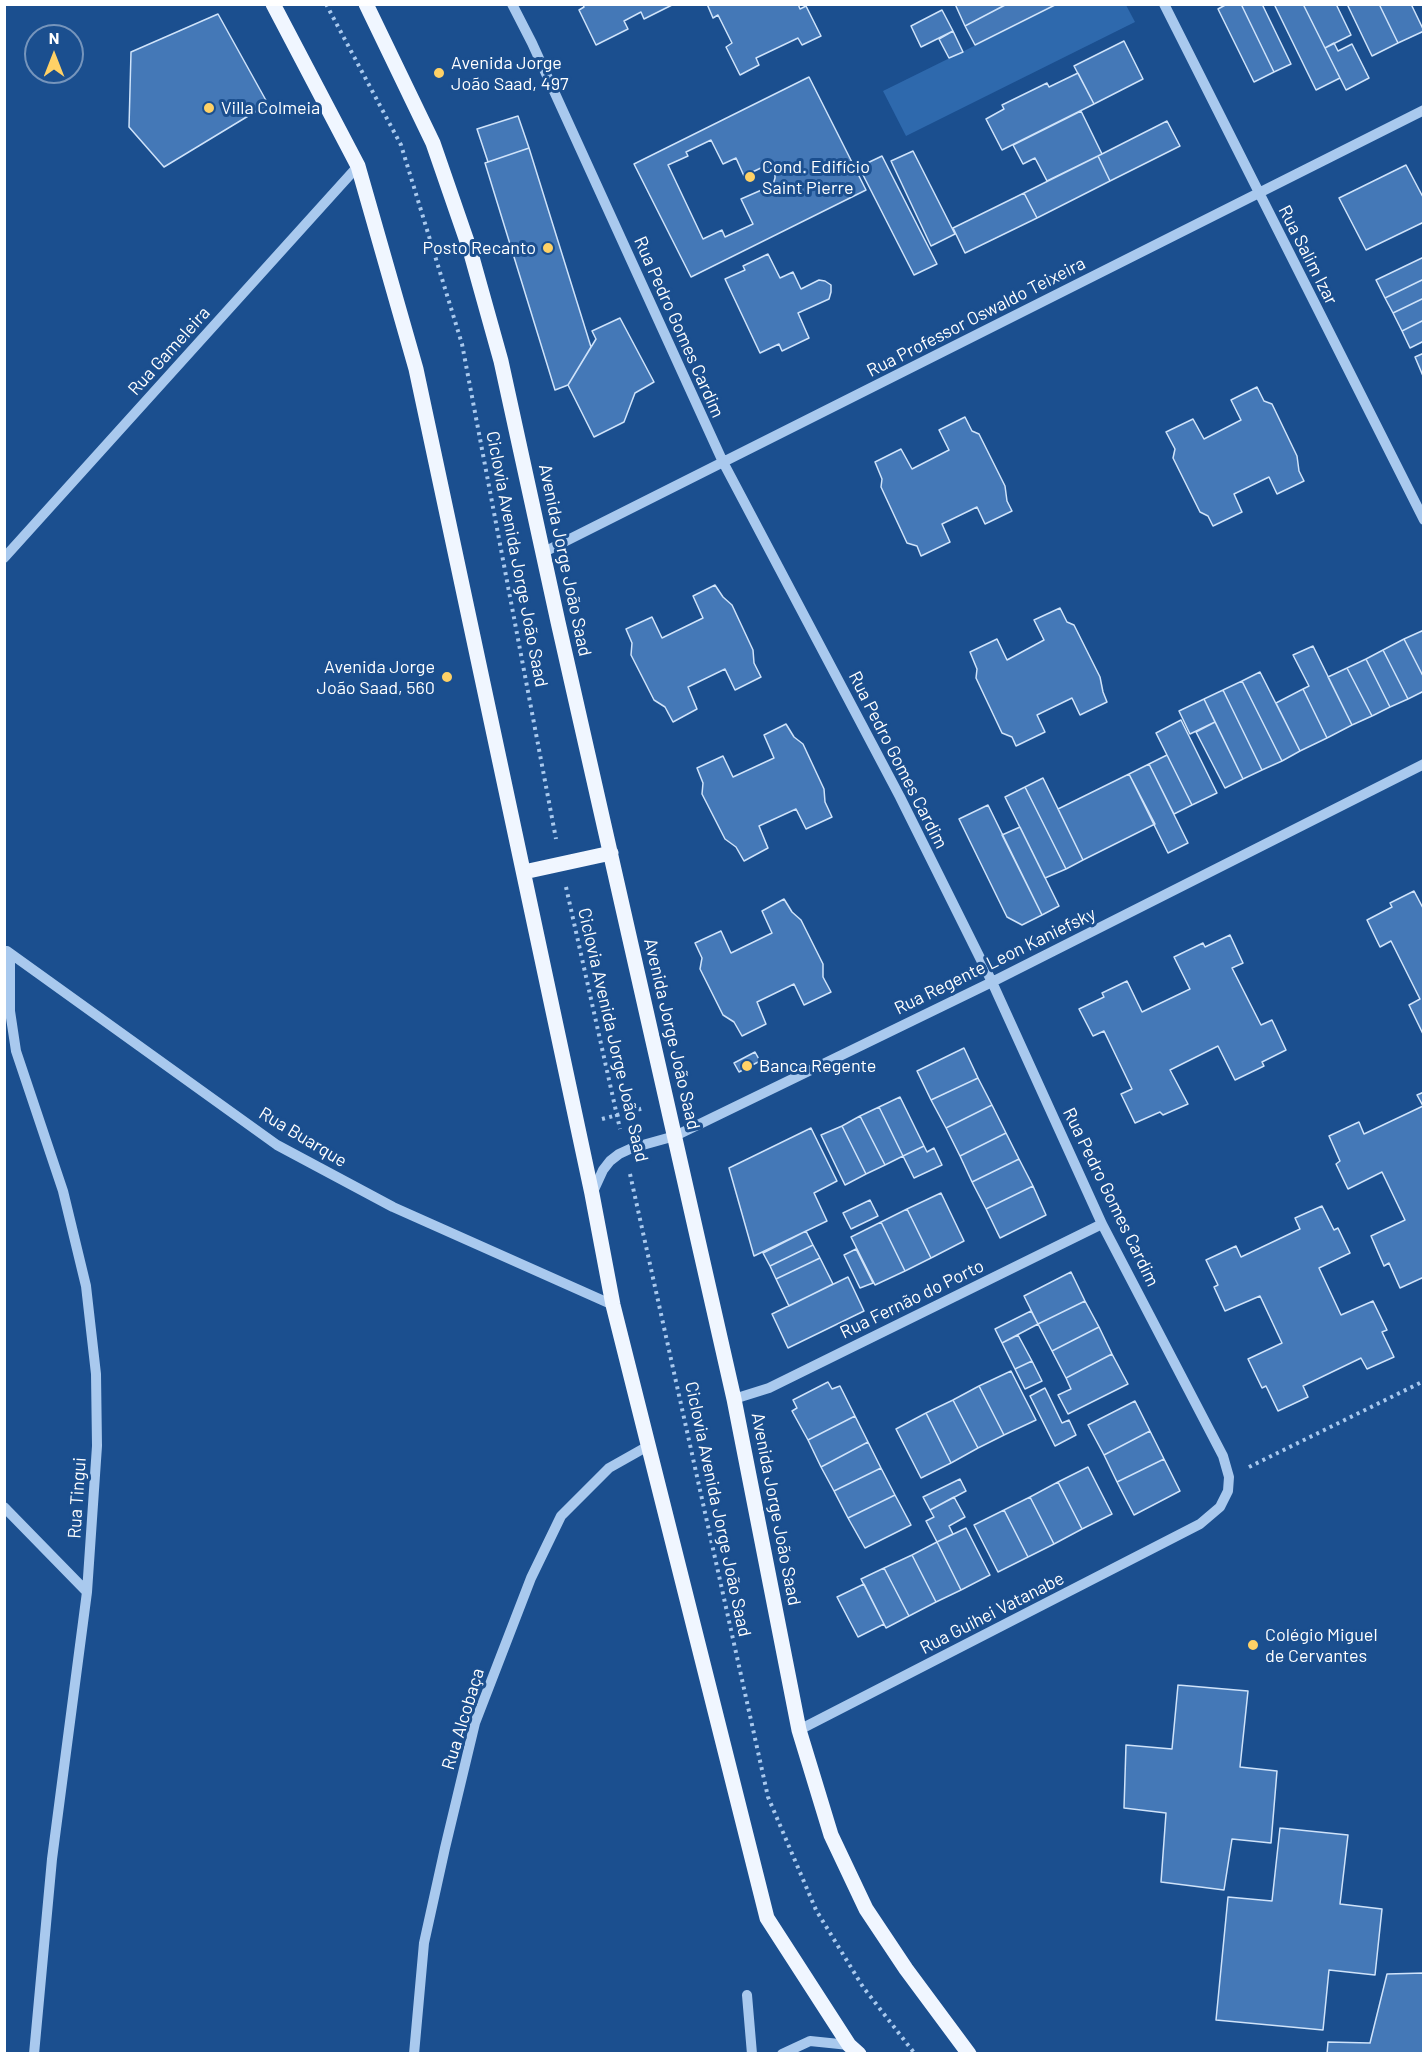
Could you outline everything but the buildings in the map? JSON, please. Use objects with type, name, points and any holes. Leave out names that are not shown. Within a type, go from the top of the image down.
[{"type":"main road","points":[[273,4],[306,63],[358,166],[416,369],[578,1125],[613,1305],[767,1918],[854,2049]]},
{"type":"main road","name":"Avenida Jorge João Saad","points":[[366,4],[433,143],[470,250],[501,361],[734,1399],[799,1730],[831,1835],[866,1909],[906,1969],[969,2054]]},
{"type":"main road","points":[[524,872],[611,853]]},
{"type":"street","name":"Rua Pedro Gomes Cardim","points":[[512,4],[532,43],[723,462],[900,797],[992,982],[1102,1224],[1223,1456],[1229,1477]]},
{"type":"street","name":"Rua Salim Izar","points":[[1164,4],[1424,520]]},
{"type":"street","name":"Rua Professor Oswaldo Teixeira","points":[[544,552],[1424,110]]},
{"type":"street","name":"Rua Gameleira","points":[[4,558],[358,166]]},
{"type":"street","name":"Rua Regente Leon Kaniefsky","points":[[592,1194],[603,1170],[610,1161],[625,1151],[675,1136],[992,982],[1424,764]]},
{"type":"street","name":"Rua Buarque","points":[[7,951],[277,1146],[393,1207],[613,1305]]},
{"type":"street","name":"Rua Tingui","points":[[7,951],[10,1011],[16,1051],[63,1191],[86,1287],[96,1374],[97,1446],[87,1592],[52,1859],[34,2054]]},
{"type":"street","name":"Rua Fernão do Porto","points":[[734,1399],[769,1388],[1102,1224]]},
{"type":"street","name":"Rua Alcobaça","points":[[414,2054],[424,1943],[475,1723],[531,1578],[561,1516],[609,1468],[648,1446]]},
{"type":"street","name":"Rua Guihei Vatanabe","points":[[799,1730],[1200,1524],[1221,1507],[1228,1491],[1229,1477]]},
{"type":"street","points":[[4,1506],[87,1592]]},
{"type":"street","points":[[747,1995],[752,2054]]},
{"type":"street","points":[[782,2054],[810,2041],[854,2049]]},
{"type":"path","name":"Ciclovia Avenida Jorge João Saad","points":[[326,4],[401,144],[462,344],[561,864],[768,1797],[816,1910],[862,1987],[915,2054]]},
{"type":"path","points":[[578,1125],[667,1102]]},
{"type":"path","points":[[1229,1477],[1424,1381]]},
{"type":"shaded area","points":[[1057,5],[1126,5],[1135,22],[906,136],[883,91]]},
{"type":"place","name":"Avenida Jorge João Saad, 497","points":[[439,73]]},
{"type":"place","name":"Villa Colmeia","points":[[209,108]]},
{"type":"place","name":"Cond. Edifício Saint Pierre","points":[[750,177]]},
{"type":"place","name":"Posto Recanto","points":[[548,248]]},
{"type":"place","name":"Avenida Jorge João Saad, 560","points":[[447,677]]},
{"type":"place","name":"Banca Regente","points":[[747,1066]]},
{"type":"place","name":"Colégio Miguel de Cervantes","points":[[1253,1645]]}]
